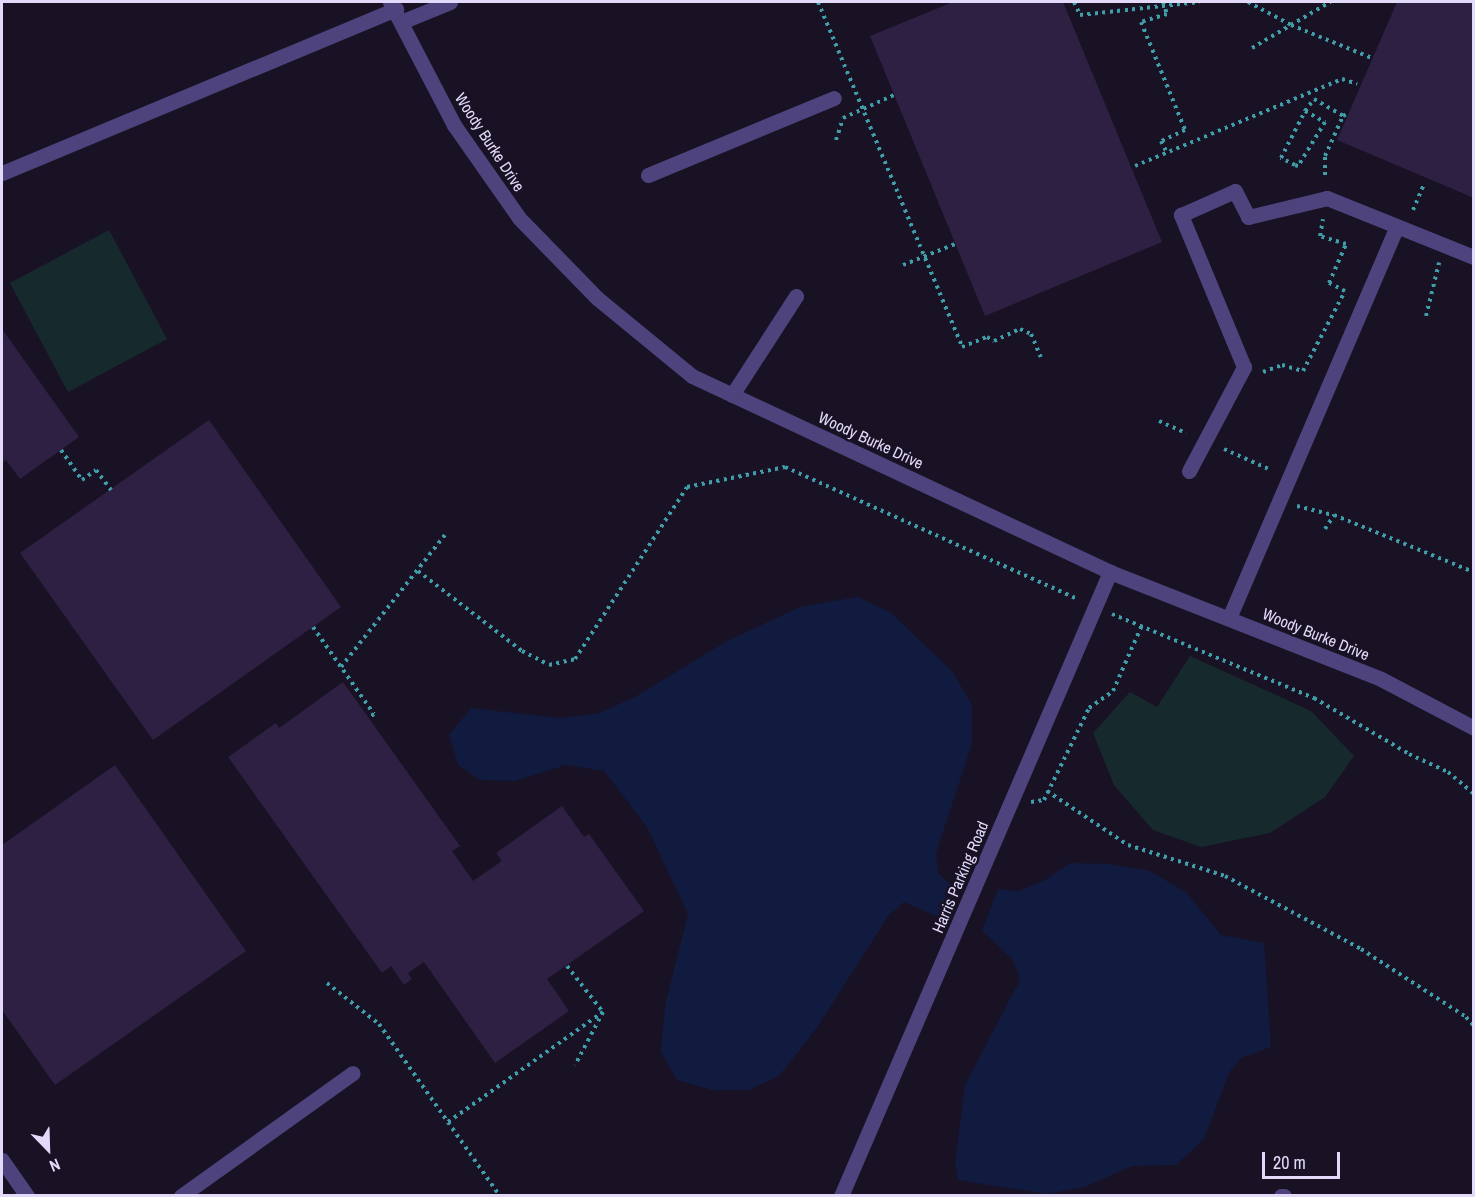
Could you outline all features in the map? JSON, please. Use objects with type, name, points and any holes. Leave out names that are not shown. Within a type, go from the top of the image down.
[{"type":"street","points":[[2,173],[395,8],[450,2]]},
{"type":"street","name":"Woody Burke Drive","points":[[395,8],[454,125],[519,218],[597,298],[692,376],[1110,572],[1381,679],[1473,728]]},
{"type":"street","points":[[648,175],[834,98]]},
{"type":"street","points":[[1189,471],[1244,367],[1181,215],[1235,191],[1248,217],[1327,198],[1473,256]]},
{"type":"street","points":[[1228,618],[1397,226]]},
{"type":"street","points":[[732,395],[796,296]]},
{"type":"street","name":"Harris Parking Road","points":[[841,1196],[1110,572]]},
{"type":"street","points":[[181,1196],[352,1073]]},
{"type":"street","points":[[2,1160],[27,1196]]},
{"type":"path","points":[[818,2],[962,347],[987,337],[994,341],[1020,330],[1031,334],[1041,357]]},
{"type":"path","points":[[1074,2],[1080,15],[1164,3],[1199,2]]},
{"type":"path","points":[[1248,2],[1291,25],[1372,58]]},
{"type":"path","points":[[1252,48],[1329,2]]},
{"type":"path","points":[[1164,3],[1167,14],[1141,22],[1185,130],[1161,141],[1167,153]]},
{"type":"path","points":[[1136,166],[1342,79],[1357,84]]},
{"type":"path","points":[[836,140],[843,118],[894,95]]},
{"type":"path","points":[[1305,111],[1325,122],[1298,166],[1281,158],[1305,111],[1314,99],[1344,116]]},
{"type":"path","points":[[1262,372],[1282,365],[1303,371],[1345,291],[1329,283],[1346,244],[1320,236],[1327,198],[1325,156],[1344,116],[1349,113]]},
{"type":"path","points":[[1325,175],[1336,179]]},
{"type":"path","points":[[1413,210],[1424,184]]},
{"type":"path","points":[[1402,206],[1423,214]]},
{"type":"path","points":[[903,265],[955,243]]},
{"type":"path","points":[[1426,316],[1444,245]]},
{"type":"path","points":[[61,450],[82,480],[96,470],[111,490]]},
{"type":"path","points":[[418,571],[522,651],[549,665],[575,659],[687,487],[785,467],[1096,608],[1314,698],[1409,754],[1448,772],[1473,794]]},
{"type":"path","points":[[1279,501],[1334,515],[1473,572]]},
{"type":"path","points":[[1325,529],[1334,515]]},
{"type":"path","points":[[341,667],[445,536]]},
{"type":"path","points":[[1010,806],[1044,800],[1089,708],[1113,692],[1142,626]]},
{"type":"path","points":[[313,627],[374,714],[368,718]]},
{"type":"path","points":[[1047,791],[1128,845],[1225,876],[1361,949],[1466,1017],[1473,1026]]},
{"type":"path","points":[[567,966],[603,1012]]},
{"type":"path","points":[[327,983],[379,1024],[500,1196]]},
{"type":"path","points":[[575,1065],[603,1012]]},
{"type":"path","points":[[448,1122],[603,1012]]},
{"type":"green space","points":[[109,230],[167,339],[68,392],[10,283]]},
{"type":"green space","points":[[1190,656],[1311,711],[1354,756],[1325,797],[1270,833],[1201,847],[1153,830],[1114,785],[1093,733],[1130,692],[1157,707]]},
{"type":"water","points":[[857,597],[890,612],[952,671],[972,705],[972,744],[936,853],[938,873],[951,885],[938,917],[904,902],[889,915],[816,1029],[779,1076],[749,1090],[712,1090],[677,1080],[661,1052],[665,1005],[688,914],[647,827],[604,771],[566,765],[515,781],[480,780],[458,765],[449,735],[471,708],[560,718],[599,713],[635,697],[727,641],[800,607]]},
{"type":"water","points":[[1070,863],[1111,864],[1150,871],[1187,893],[1221,935],[1264,943],[1271,1047],[1241,1058],[1229,1073],[1204,1139],[1176,1165],[1132,1166],[1085,1187],[1047,1194],[958,1180],[955,1163],[965,1085],[1020,980],[1013,960],[982,931],[998,889],[1019,891],[1045,880]]},
{"type":"building","points":[[953,2],[1063,2],[1162,242],[985,316],[870,36]]},
{"type":"building","points":[[1397,2],[1474,2],[1474,198],[1337,140]]},
{"type":"building","points":[[2,329],[79,437],[20,479],[6,460],[2,463]]},
{"type":"building","points":[[209,420],[341,607],[153,740],[20,553]]},
{"type":"building","points":[[343,682],[460,846],[452,851],[473,881],[502,861],[496,853],[562,806],[584,837],[589,834],[644,911],[547,979],[569,1011],[495,1063],[424,962],[408,973],[412,979],[404,985],[391,966],[382,973],[228,757],[276,723],[279,728]]},
{"type":"building","points":[[115,765],[246,951],[55,1085],[2,1010],[2,845]]}]
